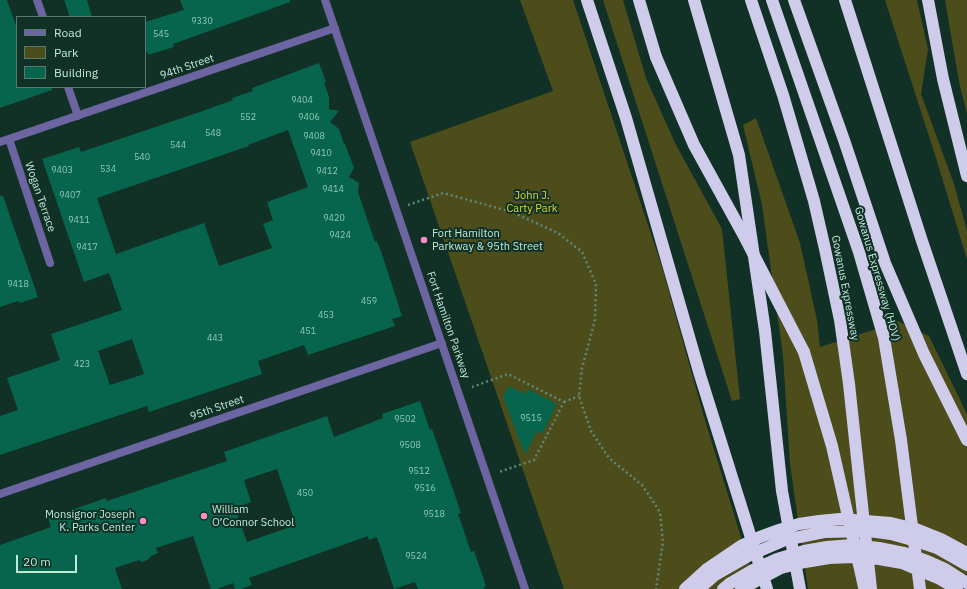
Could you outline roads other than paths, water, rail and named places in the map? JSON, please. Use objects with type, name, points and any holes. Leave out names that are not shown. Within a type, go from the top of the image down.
[{"type":"highway","points":[[587,0],[626,118],[700,376],[767,589]]},
{"type":"highway","points":[[639,0],[656,57],[694,145],[743,234],[804,352],[832,446],[865,589]]},
{"type":"highway","points":[[694,0],[739,155],[764,331],[782,492],[800,589]]},
{"type":"highway","name":"Gowanus Expressway","points":[[751,0],[801,156],[827,256],[840,320],[849,384],[871,589]]},
{"type":"highway","name":"Gowanus Expressway (HOV)","points":[[772,0],[859,252],[884,338],[901,440],[920,589]]},
{"type":"highway","points":[[794,0],[844,140],[872,227],[903,308],[967,440]]},
{"type":"highway","points":[[845,0],[922,241],[967,374]]},
{"type":"highway","points":[[928,0],[943,79],[967,176]]},
{"type":"highway","points":[[685,589],[707,569],[741,546],[779,530],[799,524],[819,521],[840,519],[891,523],[916,529],[967,552]]},
{"type":"highway","points":[[699,589],[715,575],[750,555],[785,540],[824,532],[869,531],[891,534],[937,548],[967,565]]},
{"type":"highway","points":[[723,589],[728,584],[753,570],[777,559],[827,546],[852,545],[904,553],[945,569],[967,583]]},
{"type":"highway","points":[[741,589],[781,568],[829,558],[853,557],[879,558],[902,563],[940,579],[957,589]]},
{"type":"street","points":[[37,0],[43,16]]},
{"type":"street","name":"Fort Hamilton Parkway","points":[[325,0],[526,589]]},
{"type":"street","name":"94th Street","points":[[0,142],[335,28]]},
{"type":"street","points":[[68,88],[78,116]]},
{"type":"street","name":"Wogan Terrace","points":[[9,139],[50,262]]},
{"type":"street","name":"95th Street","points":[[0,494],[442,343]]},
{"type":"place","name":"Fort Hamilton Parkway & 95th Street","points":[[424,240]]},
{"type":"place","name":"William O’Connor School","points":[[204,516]]},
{"type":"place","name":"Monsignor Joseph K. Parks Center","points":[[143,521]]},
{"type":"park label","name":"John J. Carty Park","points":[[532,202]]}]
